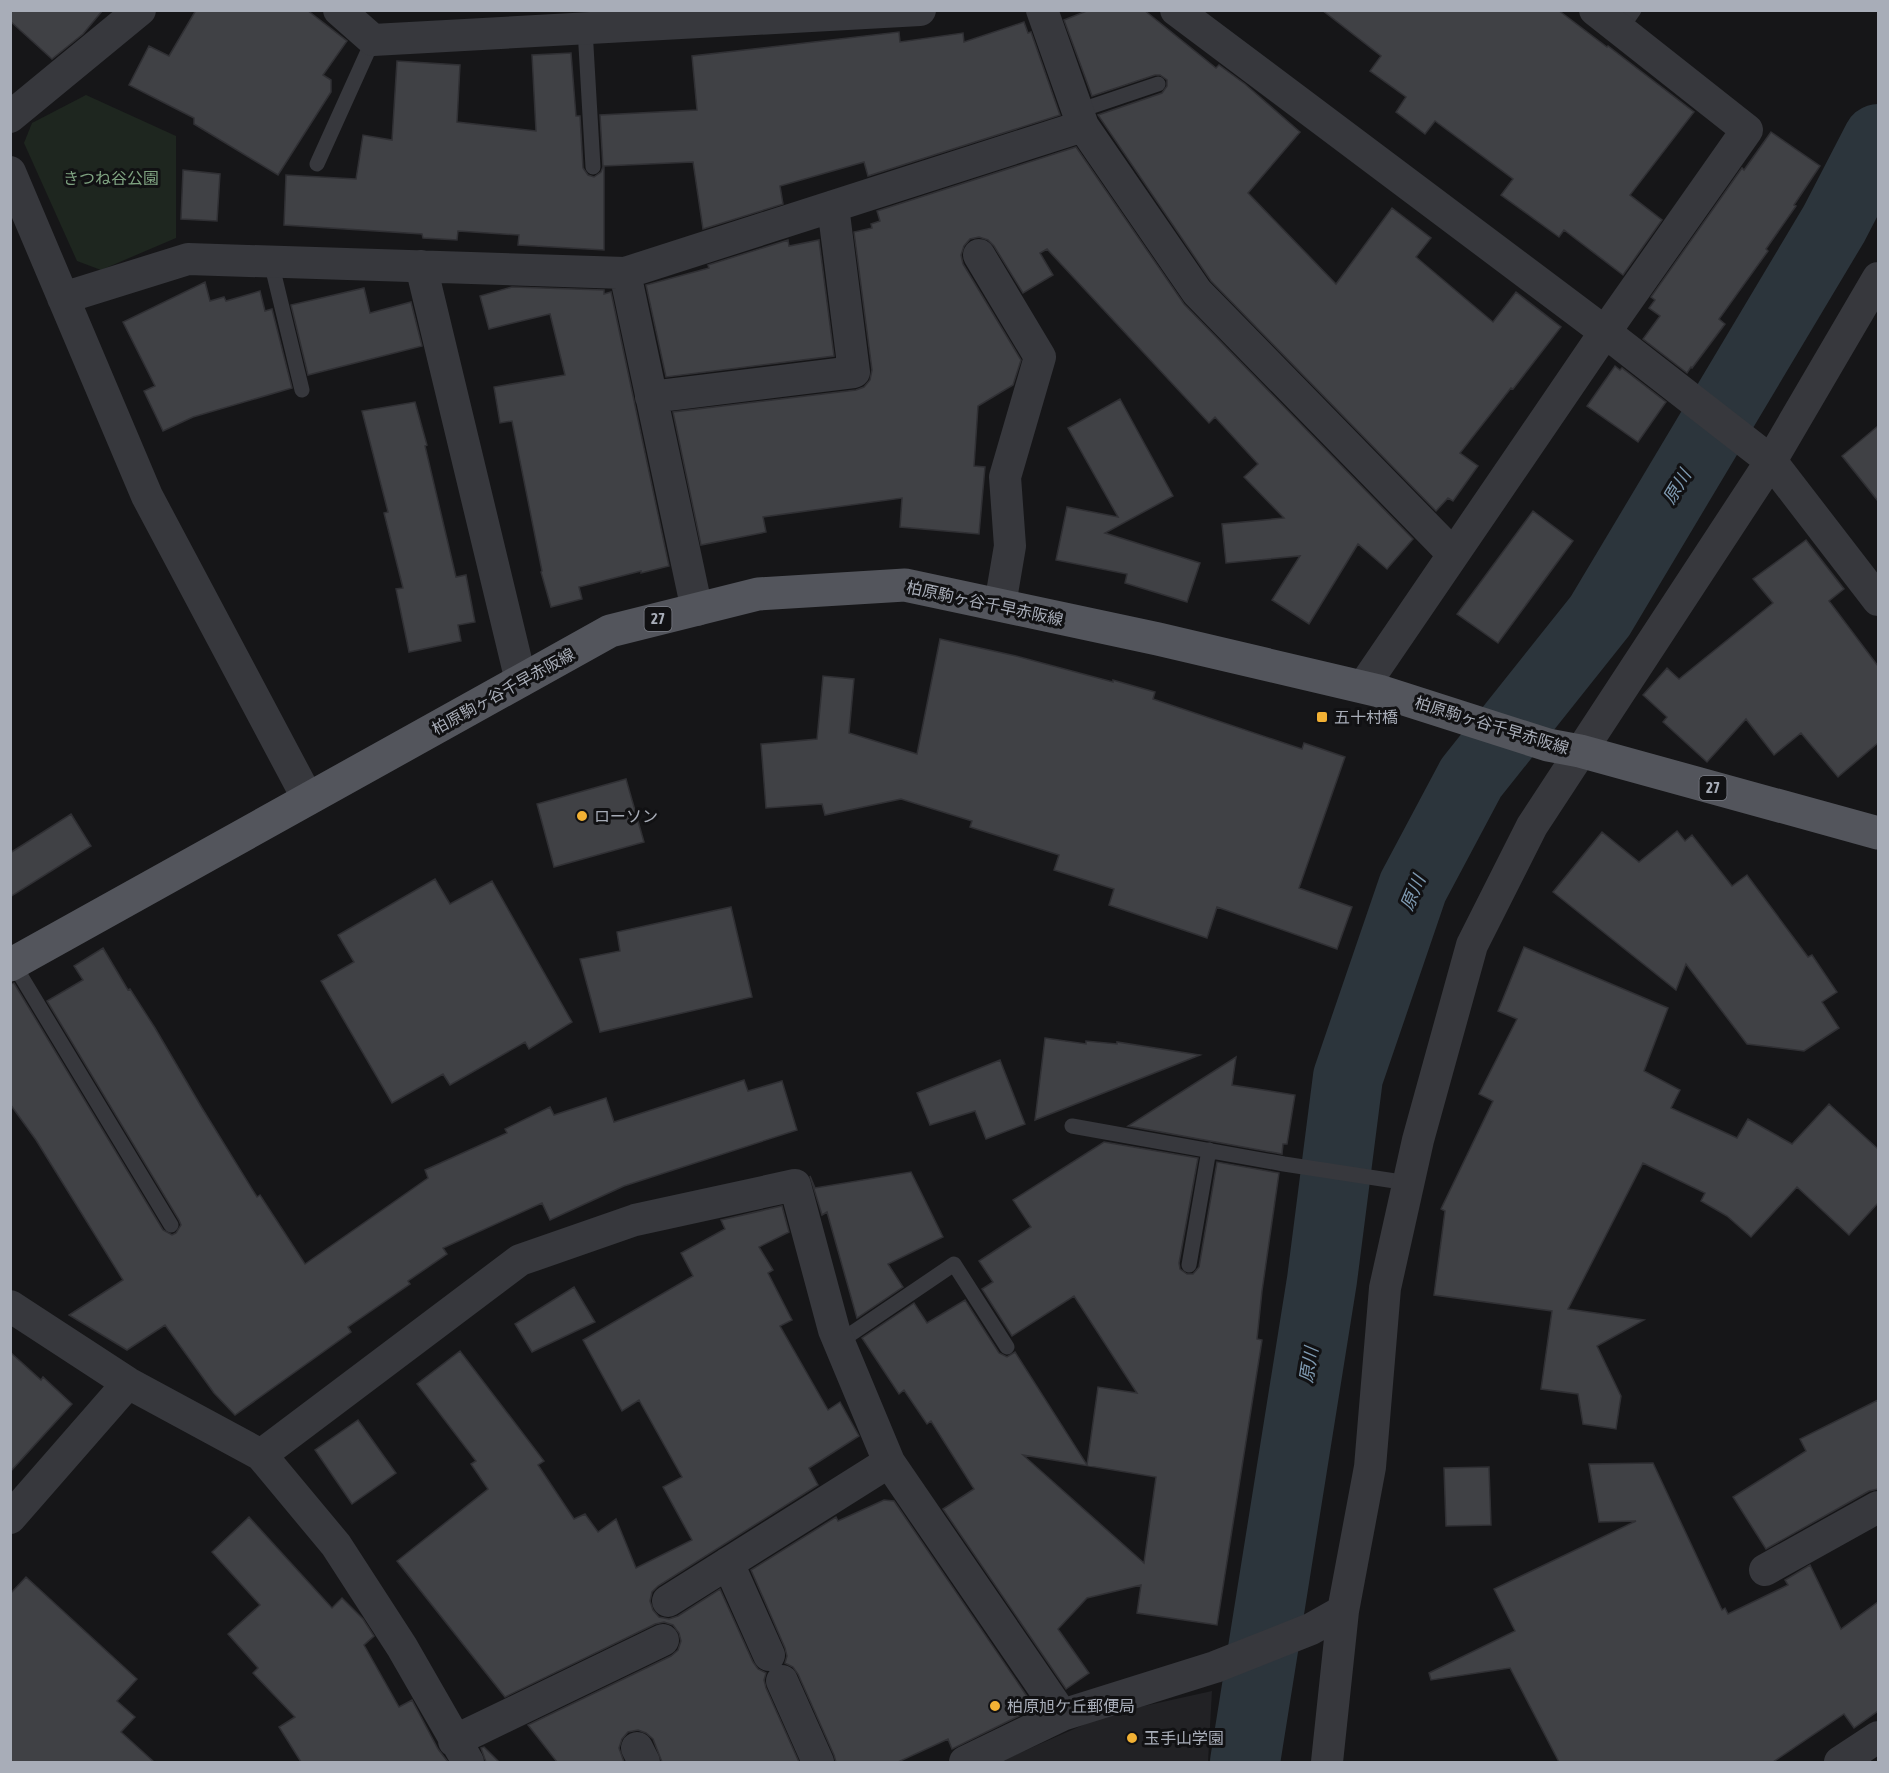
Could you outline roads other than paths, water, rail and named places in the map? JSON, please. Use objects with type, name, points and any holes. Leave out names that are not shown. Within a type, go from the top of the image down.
[{"type":"main road","name":"柏原駒ヶ谷千早赤阪線","points":[[12,964],[610,631],[758,594],[905,585],[1000,605],[1371,689],[1548,745],[1580,751],[1878,833]]},
{"type":"street","points":[[10,117],[140,10]]},
{"type":"street","points":[[339,10],[373,40],[585,29],[655,18],[920,10]]},
{"type":"street","points":[[1042,10],[1081,119],[1197,292],[1453,554]]},
{"type":"street","points":[[1176,10],[1605,332],[1771,461],[1878,600]]},
{"type":"street","points":[[1371,689],[1453,554],[1747,130],[1627,20],[1595,10]]},
{"type":"street","points":[[63,298],[188,260],[625,273],[833,206],[1081,119]]},
{"type":"street","points":[[10,172],[147,496],[308,800]]},
{"type":"street","points":[[651,397],[854,372],[833,206]]},
{"type":"street","points":[[979,255],[1040,357],[1005,477],[1010,546],[1000,605]]},
{"type":"street","points":[[421,266],[521,681]]},
{"type":"street","points":[[625,273],[697,610]]},
{"type":"street","points":[[1327,1762],[1343,1611],[1370,1467],[1385,1288],[1408,1183],[1472,945],[1532,826],[1771,461],[1878,278]]},
{"type":"street","points":[[261,1455],[520,1260],[635,1220],[795,1185],[839,1342],[889,1462],[1062,1715]]},
{"type":"street","points":[[10,1306],[128,1383],[261,1455],[336,1545],[402,1647],[461,1752],[663,1640]]},
{"type":"street","points":[[10,1518],[128,1383]]},
{"type":"street","points":[[668,1601],[889,1462]]},
{"type":"street","points":[[1765,1570],[1878,1507]]},
{"type":"street","points":[[728,1563],[818,1762]]},
{"type":"street","points":[[965,1762],[1062,1715],[1215,1667],[1311,1629],[1343,1611]]},
{"type":"street","points":[[1840,1762],[1878,1737]]},
{"type":"lane","points":[[585,29],[593,167]]},
{"type":"lane","points":[[317,164],[373,40]]},
{"type":"lane","points":[[1081,119],[1158,84]]},
{"type":"lane","points":[[271,262],[302,390]]},
{"type":"lane","points":[[12,964],[171,1225]]},
{"type":"lane","points":[[1071,1125],[1284,1164],[1408,1183]]},
{"type":"lane","points":[[1189,1265],[1209,1150]]},
{"type":"lane","points":[[839,1342],[954,1264],[1007,1347]]},
{"type":"waterway","name":"原川","points":[[1245,1762],[1322,1280],[1348,1077],[1413,887],[1471,778],[1600,616],[1834,224],[1878,139]]},
{"type":"place","name":"五十村橋","points":[[1322,717]]},
{"type":"place","name":"ローソン","points":[[582,816]]},
{"type":"place","name":"柏原旭ケ丘郵便局","points":[[995,1706]]},
{"type":"place","name":"玉手山学園","points":[[1132,1738]]},
{"type":"park label","name":"きつね谷公園","points":[[111,178]]}]
